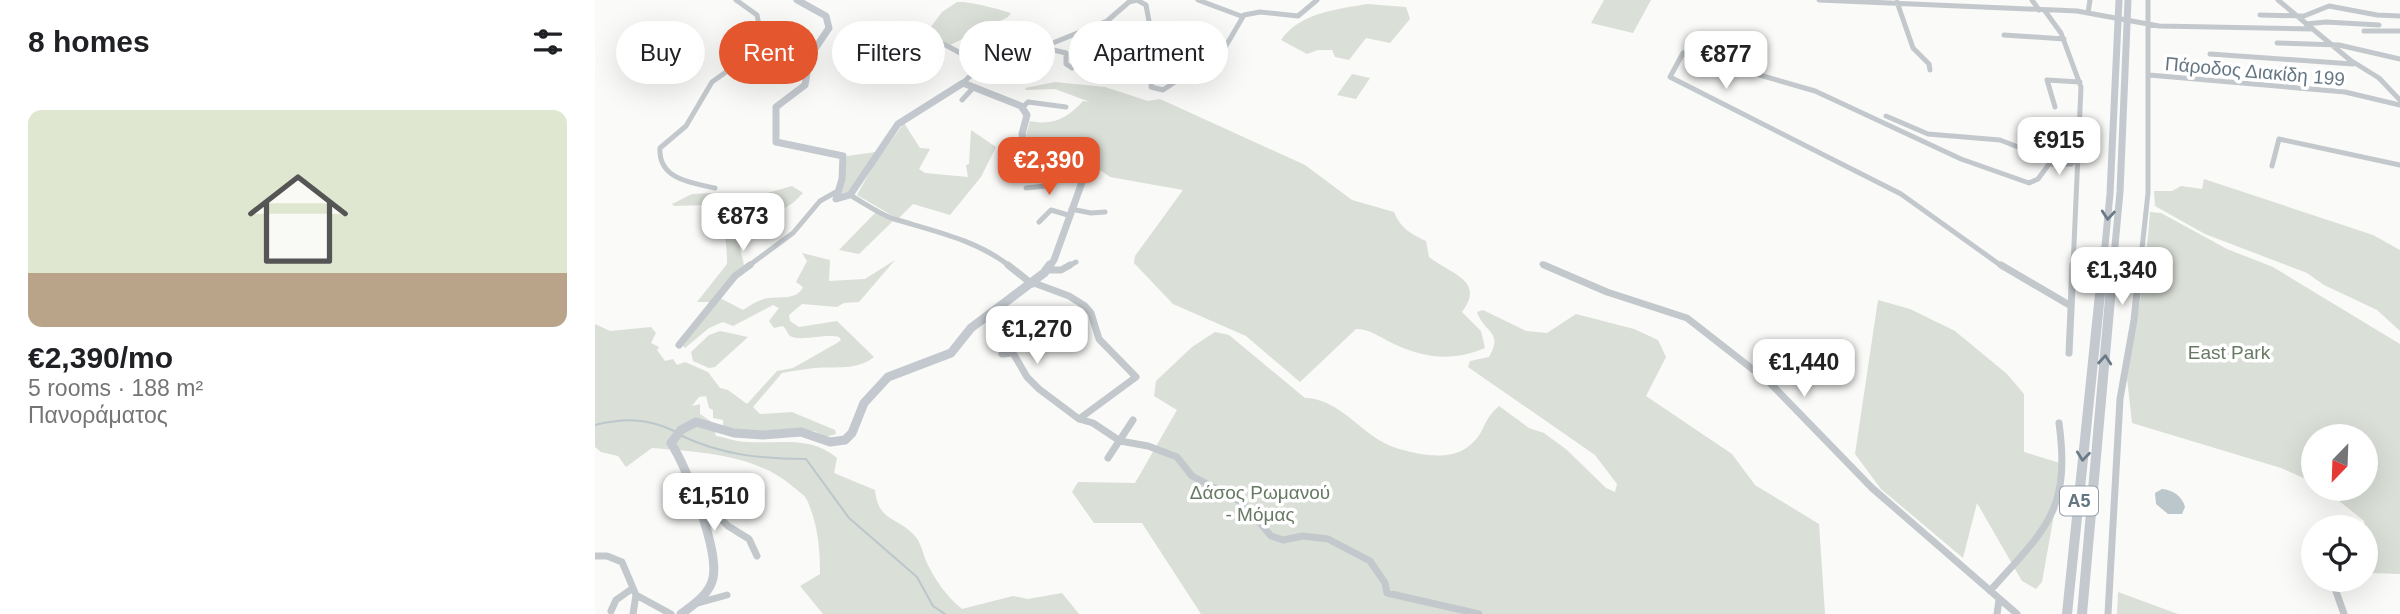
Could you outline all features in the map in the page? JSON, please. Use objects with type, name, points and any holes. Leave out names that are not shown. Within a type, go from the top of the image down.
[{"type":"highway","name":"Α5","points":[[2067,614],[2112,170],[2119,0]]},
{"type":"highway","name":"Α5","points":[[2084,614],[2120,192],[2127,0]]},
{"type":"main road","points":[[797,0],[826,16],[829,28],[810,57],[805,85],[777,105],[776,142],[843,156],[842,179],[834,196],[837,199],[850,195],[898,124],[961,84]]},
{"type":"main road","points":[[684,612],[697,609],[714,576],[710,546],[685,466],[671,443],[678,432],[696,422],[734,433],[763,435],[801,432],[830,442],[843,441],[852,433],[862,405],[888,377],[951,353],[971,328],[1033,284],[1054,260],[1085,172],[1023,140],[1021,134],[1027,115],[1023,107],[966,84]]},
{"type":"street","points":[[715,188],[673,178],[661,163],[659,153],[660,148],[686,126],[712,82],[733,67],[761,36],[757,15],[736,0]]},
{"type":"street","points":[[1198,0],[1241,16],[1257,12],[1298,16],[1317,0]]},
{"type":"street","points":[[1819,0],[2091,13],[2146,24],[2312,29]]},
{"type":"street","points":[[2032,0],[2064,39],[2080,82],[2069,353]]},
{"type":"street","points":[[2090,0],[2091,13]]},
{"type":"street","points":[[2108,614],[2120,398],[2134,320],[2147,207],[2148,0]]},
{"type":"street","points":[[2279,0],[2355,64],[2379,78],[2400,102]]},
{"type":"street","points":[[1055,43],[1107,21],[1131,1],[1142,1],[1146,5],[1153,43],[1151,87],[1163,90],[1224,49],[1241,16]]},
{"type":"street","points":[[2346,1],[2348,9]]},
{"type":"street","points":[[1898,2],[1913,48],[1929,64],[1930,69]]},
{"type":"street","points":[[2260,15],[2305,16],[2323,7],[2400,16]]},
{"type":"street","points":[[2306,24],[2328,22],[2379,25]]},
{"type":"street","points":[[2364,31],[2400,31]]},
{"type":"street","points":[[2004,35],[2064,39]]},
{"type":"street","points":[[2277,43],[2333,45],[2400,59]]},
{"type":"street","points":[[1055,51],[1066,52],[1066,64],[1069,66]]},
{"type":"street","points":[[2071,306],[2015,275],[1901,194],[1670,77],[1683,53],[1696,55],[1815,91],[1852,106],[1953,158],[2007,178],[2033,183],[2045,166],[2071,164],[2079,157]]},
{"type":"street","points":[[2210,54],[2355,64]]},
{"type":"street","name":"Πάροδος Διακίδη 199","points":[[2149,75],[2345,92],[2400,102]]},
{"type":"street","points":[[2055,107],[2047,80],[2080,82]]},
{"type":"street","points":[[962,100],[974,87]]},
{"type":"street","points":[[1023,107],[1028,102],[1066,107]]},
{"type":"street","points":[[1886,116],[1928,134],[2000,140],[2059,163]]},
{"type":"street","points":[[2272,166],[2279,139],[2301,147],[2341,150],[2400,165]]},
{"type":"street","points":[[1026,188],[1041,190],[1048,187],[1067,161]]},
{"type":"street","points":[[679,345],[735,276],[793,233],[820,201],[836,192]]},
{"type":"street","points":[[850,195],[891,218],[926,226],[996,255],[1033,284],[1069,296],[1085,306],[1094,319],[1099,340],[1136,377],[1079,419]]},
{"type":"street","points":[[1039,222],[1051,211],[1105,212]]},
{"type":"street","points":[[1047,270],[1061,270],[1076,262]]},
{"type":"street","points":[[1542,264],[1607,292],[1687,318],[1769,382],[1872,488],[2017,614]]},
{"type":"street","points":[[1020,322],[1024,326],[1002,354],[1013,353],[1020,358],[1025,374],[1039,390],[1079,419],[1093,423],[1120,441],[1148,446],[1177,457],[1192,476],[1243,503],[1271,536],[1283,540],[1303,536],[1328,539],[1370,561],[1385,583],[1387,593],[1479,614]]},
{"type":"street","points":[[1108,458],[1133,420]]},
{"type":"street","points":[[1990,591],[2047,526],[2061,489],[2064,459],[2059,423]]},
{"type":"street","points":[[691,491],[708,503],[726,524],[746,535],[754,544],[757,556]]},
{"type":"street","points":[[595,556],[622,562],[635,592],[633,614]]},
{"type":"street","points":[[611,611],[616,600],[635,592],[652,600],[663,612],[671,614]]},
{"type":"street","points":[[2336,592],[2344,614]]},
{"type":"street","points":[[697,609],[727,595]]},
{"type":"street","points":[[1997,614],[1999,600]]},
{"type":"green space","points":[[1604,0],[1651,0],[1633,33],[1591,23]]},
{"type":"green space","points":[[957,2],[963,2],[1011,13],[1000,21],[959,21],[959,41],[950,45],[945,42],[945,21],[935,21],[942,12]]},
{"type":"green space","points":[[1367,4],[1406,7],[1410,19],[1390,43],[1366,38],[1349,60],[1335,57],[1332,50],[1318,50],[1307,54],[1281,40],[1308,18],[1332,10]]},
{"type":"green space","points":[[1352,74],[1370,78],[1356,99],[1337,95]]},
{"type":"green space","points":[[1055,82],[1105,87],[1148,101],[1160,99],[1305,165],[1352,200],[1394,212],[1407,230],[1426,241],[1429,257],[1455,273],[1468,285],[1468,301],[1462,312],[1481,331],[1485,348],[1449,357],[1426,355],[1356,329],[1300,382],[1246,336],[1173,304],[1134,263],[1135,256],[1183,190],[1110,177],[1084,159],[1079,162],[1029,140],[1026,135],[1030,121],[1053,121],[1072,112],[1083,101],[1090,102],[1055,89],[1025,88]]},
{"type":"green space","points":[[904,123],[920,148],[930,149],[919,169],[925,173],[968,177],[966,165],[969,164],[971,130],[996,147],[981,177],[950,215],[913,204],[898,219],[857,195],[873,166]]},
{"type":"green space","points":[[876,152],[849,195],[838,197],[847,156]]},
{"type":"green space","points":[[2204,179],[2373,235],[2400,250],[2400,331],[2377,310],[2324,285],[2307,273],[2205,234],[2155,206],[2154,191],[2172,191],[2181,186],[2202,189]]},
{"type":"green space","points":[[792,186],[803,193],[794,202],[738,239],[744,265],[711,302],[697,302],[727,264],[724,232],[718,216],[707,205],[672,204],[692,194],[714,193],[739,201]]},
{"type":"green space","points":[[876,212],[893,221],[859,254],[839,250]]},
{"type":"green space","name":"East Park","points":[[2150,212],[2161,213],[2227,249],[2273,267],[2400,344],[2400,574],[2378,573],[2378,515],[2357,515],[2339,501],[2378,501],[2378,424],[2301,424],[2301,477],[2281,468],[2132,423],[2127,378],[2145,271]]},
{"type":"green space","points":[[802,253],[830,260],[829,281],[865,279],[895,260],[859,302],[844,303],[837,307],[802,304],[789,315],[790,321],[799,327],[837,321],[874,357],[853,366],[782,373],[753,407],[760,414],[792,412],[835,430],[836,434],[826,437],[814,431],[797,431],[756,434],[723,426],[723,420],[713,418],[713,410],[709,408],[706,396],[699,397],[692,406],[700,404],[700,414],[713,423],[716,436],[735,441],[802,443],[826,450],[837,458],[834,473],[875,490],[880,508],[889,518],[915,536],[937,581],[962,609],[1013,596],[1028,599],[1062,593],[1079,614],[823,614],[800,586],[820,574],[819,546],[814,518],[807,500],[791,485],[760,467],[725,456],[652,448],[626,467],[618,456],[601,452],[595,447],[595,324],[610,331],[651,327],[656,333],[651,343],[659,347],[657,350],[665,361],[673,359],[677,365],[685,362],[708,372],[720,388],[728,390],[747,404],[777,371],[793,368],[841,340],[833,336],[793,337],[783,326],[774,328],[769,321],[779,308],[773,305],[733,326],[723,322],[709,328],[685,348],[682,345],[720,298],[743,310],[764,299],[791,296],[800,292],[803,287],[796,282],[807,261]]},
{"type":"green space","points":[[1878,300],[1910,309],[1955,331],[2007,374],[2024,394],[2024,452],[2063,464],[2042,582],[2036,589],[2022,581],[1977,503],[1963,558],[1881,489],[1855,454]]},
{"type":"green space","name":"Δάσος Ρωμανού - Μόμας","points":[[1483,310],[1526,331],[1547,333],[1576,314],[1634,329],[1658,340],[1666,357],[1646,396],[1732,454],[1755,485],[1819,524],[1825,614],[1201,614],[1142,523],[1094,523],[1072,492],[1078,482],[1135,483],[1177,410],[1154,396],[1156,381],[1192,347],[1215,332],[1229,335],[1305,398],[1316,399],[1335,408],[1389,445],[1425,455],[1453,454],[1476,440],[1488,418],[1499,406],[1529,428],[1544,433],[1567,450],[1606,488],[1615,492],[1617,484],[1595,455],[1468,367],[1470,361],[1489,357],[1493,348],[1494,337],[1477,312]]},
{"type":"green space","points":[[720,331],[748,337],[715,367],[709,368],[693,361],[691,352],[709,335]]},
{"type":"green space","points":[[2118,592],[2178,614],[2117,614]]},
{"type":"shaded area","points":[[2162,489],[2173,492],[2182,500],[2185,507],[2182,514],[2168,514],[2156,504],[2155,493]]},
{"type":"waterway","points":[[595,425],[635,420],[674,431]]},
{"type":"waterway","points":[[682,436],[712,448],[743,455],[806,459],[849,518],[917,577],[933,606],[945,614]]}]
